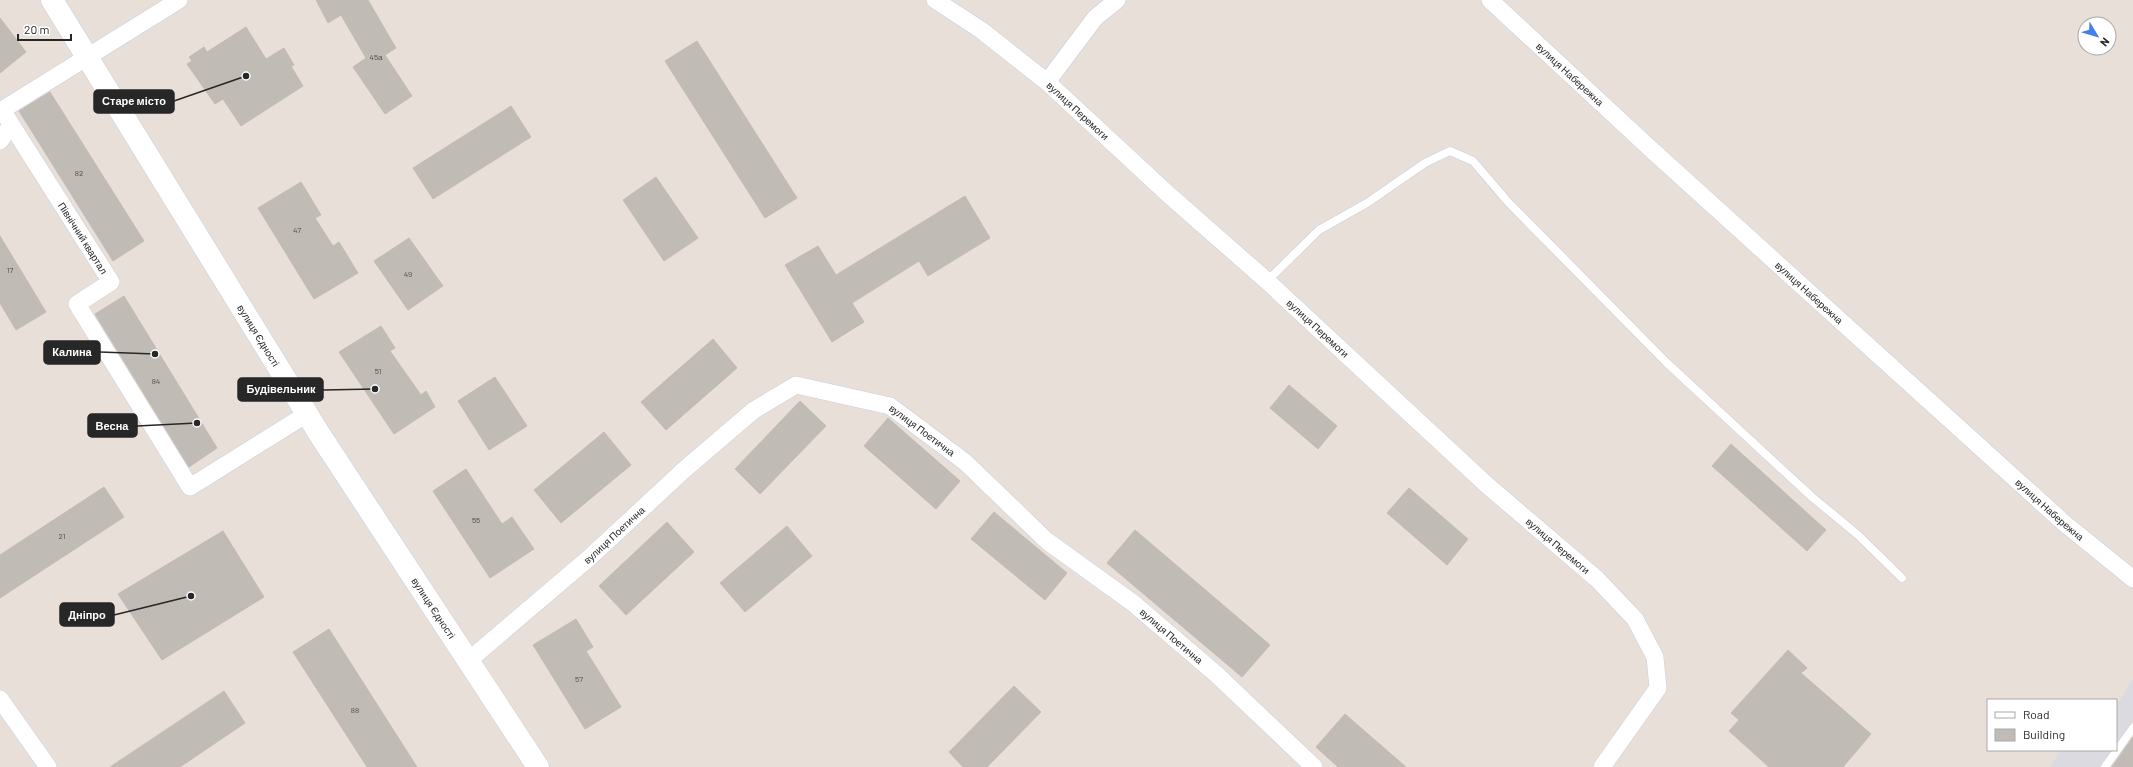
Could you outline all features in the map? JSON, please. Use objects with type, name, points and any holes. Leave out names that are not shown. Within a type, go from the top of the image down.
[{"type":"street","name":"вулиця Єдності","points":[[52,0],[307,414],[538,767]]},
{"type":"street","points":[[87,58],[179,0]]},
{"type":"street","points":[[1047,82],[1096,18],[1117,0]]},
{"type":"street","name":"вулиця Набережна","points":[[1490,0],[1654,152],[2052,512],[2133,579]]},
{"type":"street","name":"вулиця Перемоги","points":[[945,3],[1047,82],[1169,195],[1267,281],[1488,486],[1597,579],[1635,619],[1655,657],[1658,688],[1602,767]]},
{"type":"street","name":"Північний квартал","points":[[87,58],[1,109],[111,282],[77,304],[190,487],[307,414]]},
{"type":"street","points":[[0,141],[11,125]]},
{"type":"street","name":"вулиця Поетична","points":[[468,661],[589,558],[686,469],[754,410],[796,385],[890,406],[965,462],[1047,541],[1139,608],[1216,674],[1314,767]]},
{"type":"street","points":[[0,699],[48,767]]},
{"type":"lane","points":[[1267,281],[1320,230],[1367,203],[1425,163],[1450,151],[1473,161],[1508,202],[1668,364],[1812,497],[1858,535],[1902,578]]},
{"type":"lane","points":[[2117,750],[2133,728]]},
{"type":"lane","points":[[2105,767],[2116,751]]},
{"type":"shaded area","points":[[2133,679],[2133,721],[2117,743],[2117,704]]},
{"type":"shaded area","points":[[2060,751],[2111,751],[2099,767],[2050,767]]},
{"type":"building","points":[[316,0],[368,0],[396,48],[385,55],[412,96],[385,114],[353,67],[366,58],[341,15],[328,23]]},
{"type":"building","points":[[0,18],[26,52],[0,73]]},
{"type":"building","points":[[246,27],[266,59],[284,48],[294,65],[291,66],[303,86],[241,126],[223,99],[215,104],[187,64],[192,61],[189,57],[204,47],[207,52]]},
{"type":"building","points":[[697,41],[797,198],[765,218],[665,61]]},
{"type":"building","points":[[50,92],[144,241],[113,261],[19,111]]},
{"type":"building","points":[[511,106],[531,137],[433,199],[413,168]]},
{"type":"building","points":[[656,177],[698,238],[664,261],[623,200]]},
{"type":"building","points":[[301,182],[321,215],[315,218],[333,246],[339,242],[358,273],[314,299],[258,208]]},
{"type":"building","points":[[965,196],[990,238],[928,276],[919,261],[852,303],[864,322],[832,342],[785,265],[818,246],[836,275]]},
{"type":"building","points":[[0,236],[46,312],[16,330],[0,303]]},
{"type":"building","points":[[409,238],[443,286],[408,310],[374,261]]},
{"type":"building","points":[[124,296],[217,448],[189,467],[95,314]]},
{"type":"building","points":[[381,326],[395,348],[390,351],[421,395],[426,391],[435,407],[394,434],[339,352]]},
{"type":"building","points":[[713,339],[737,368],[666,430],[641,402]]},
{"type":"building","points":[[495,377],[527,426],[489,450],[458,401]]},
{"type":"building","points":[[1289,385],[1337,426],[1318,449],[1270,408]]},
{"type":"building","points":[[800,401],[826,426],[760,494],[735,469]]},
{"type":"building","points":[[888,418],[960,481],[936,509],[864,446]]},
{"type":"building","points":[[604,432],[631,465],[561,523],[534,490]]},
{"type":"building","points":[[1731,444],[1826,530],[1807,551],[1712,466]]},
{"type":"building","points":[[466,469],[502,524],[512,517],[534,549],[490,578],[433,491]]},
{"type":"building","points":[[104,487],[124,517],[0,598],[0,555]]},
{"type":"building","points":[[1409,488],[1468,539],[1447,565],[1387,513]]},
{"type":"building","points":[[994,512],[1067,573],[1045,600],[971,539]]},
{"type":"building","points":[[667,522],[694,552],[626,615],[599,586]]},
{"type":"building","points":[[787,526],[812,556],[745,612],[720,583]]},
{"type":"building","points":[[1135,530],[1270,645],[1242,677],[1107,563]]},
{"type":"building","points":[[223,531],[264,597],[162,660],[118,594]]},
{"type":"building","points":[[576,619],[593,647],[586,651],[621,707],[585,729],[533,645]]},
{"type":"building","points":[[329,629],[417,767],[367,767],[293,652]]},
{"type":"building","points":[[1788,650],[1807,668],[1801,673],[1871,734],[1843,767],[1769,767],[1729,731],[1739,720],[1731,713]]},
{"type":"building","points":[[1014,686],[1041,712],[987,767],[963,767],[949,752]]},
{"type":"building","points":[[224,691],[245,723],[180,767],[110,767]]},
{"type":"building","points":[[1345,714],[1406,767],[1338,767],[1316,747]]},
{"type":"building","points":[[2133,737],[2133,767],[2112,767]]},
{"type":"place","name":"Старе місто","points":[[246,76]]},
{"type":"place","name":"Калина","points":[[155,354]]},
{"type":"place","name":"Будівельник","points":[[375,389]]},
{"type":"place","name":"Весна","points":[[197,423]]},
{"type":"place","name":"Дніпро","points":[[191,596]]}]
